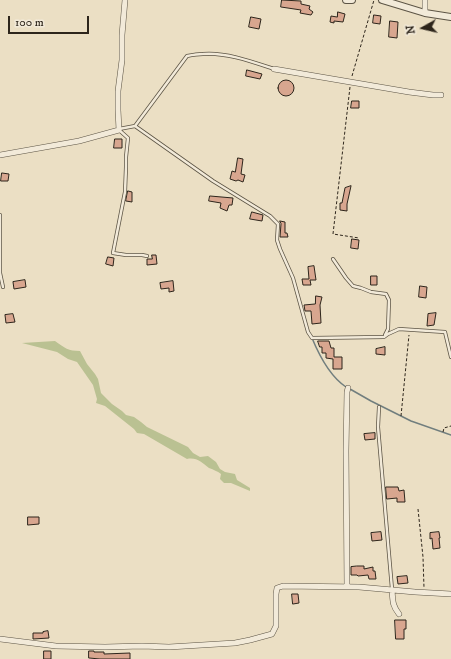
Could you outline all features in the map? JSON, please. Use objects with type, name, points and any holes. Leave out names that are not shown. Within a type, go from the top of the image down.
[{"type":"street","points":[[0,156],[79,141],[119,130],[118,98],[122,60],[122,35],[125,0]]},
{"type":"street","points":[[346,0],[352,0]]},
{"type":"street","points":[[382,0],[425,13],[451,17]]},
{"type":"street","points":[[425,0],[425,13]]},
{"type":"street","points":[[274,69],[433,95],[441,94]]},
{"type":"street","points":[[347,587],[346,451],[348,388]]},
{"type":"street","points":[[0,639],[56,646],[98,647],[169,647],[235,643],[272,634],[276,626],[277,588],[283,586],[359,587],[451,594]]},
{"type":"street","points":[[392,590],[394,608],[400,614]]},
{"type":"lane","points":[[119,130],[135,126],[187,56],[203,54],[221,55],[244,59],[274,69]]},
{"type":"lane","points":[[135,126],[213,181],[270,216],[278,224],[277,240],[293,278],[308,332],[312,338],[384,337],[399,329],[446,332],[451,357]]},
{"type":"lane","points":[[119,130],[128,138],[125,192],[113,253],[126,256],[147,256]]},
{"type":"lane","points":[[0,215],[0,273],[3,288]]},
{"type":"lane","points":[[333,259],[353,286],[371,292],[386,294],[389,300],[388,330],[384,337]]},
{"type":"lane","points":[[379,407],[378,427],[392,590]]},
{"type":"path","points":[[360,238],[333,234],[351,81],[374,0]]},
{"type":"path","points":[[401,416],[410,330]]},
{"type":"path","points":[[443,432],[444,428],[451,426]]},
{"type":"path","points":[[418,509],[425,592]]},
{"type":"green space","points":[[55,341],[67,349],[80,351],[98,379],[101,393],[126,415],[134,417],[147,427],[188,447],[193,453],[200,457],[208,456],[216,462],[220,469],[225,472],[235,474],[237,480],[250,488],[250,491],[231,483],[224,483],[220,479],[221,474],[209,468],[202,462],[187,459],[144,434],[137,433],[105,406],[96,403],[97,399],[93,385],[77,362],[68,359],[57,352],[22,343]]},
{"type":"building","points":[[282,0],[301,1],[301,4],[310,6],[309,9],[313,12],[311,15],[300,13],[301,10],[281,7]]},
{"type":"building","points":[[338,12],[345,14],[343,22],[330,22],[331,16],[337,17]]},
{"type":"building","points":[[374,15],[381,16],[380,24],[373,23]]},
{"type":"building","points":[[251,17],[261,19],[259,29],[249,27]]},
{"type":"building","points":[[390,21],[398,22],[397,38],[389,37]]},
{"type":"building","points":[[247,70],[262,74],[260,79],[246,76]]},
{"type":"building","points":[[283,80],[289,80],[294,85],[292,94],[289,96],[283,96],[278,91],[278,85]]},
{"type":"building","points":[[352,101],[359,101],[359,108],[351,108]]},
{"type":"building","points":[[115,139],[122,139],[122,148],[114,148]]},
{"type":"building","points":[[238,158],[243,159],[241,174],[245,175],[243,182],[230,179],[232,171],[235,172]]},
{"type":"building","points":[[2,173],[9,174],[8,181],[1,181]]},
{"type":"building","points":[[351,186],[347,211],[340,210],[340,203],[342,203],[345,188]]},
{"type":"building","points":[[128,191],[132,192],[132,202],[126,201]]},
{"type":"building","points":[[210,196],[233,198],[232,205],[229,205],[227,211],[220,208],[221,203],[209,201]]},
{"type":"building","points":[[252,212],[263,215],[262,221],[250,219]]},
{"type":"building","points":[[280,221],[285,222],[285,233],[287,233],[288,237],[280,237]]},
{"type":"building","points":[[352,239],[359,240],[358,249],[351,248]]},
{"type":"building","points":[[152,255],[156,255],[157,264],[147,265],[147,259],[152,259]]},
{"type":"building","points":[[108,257],[114,258],[113,266],[106,264]]},
{"type":"building","points":[[314,266],[316,280],[310,280],[311,285],[303,285],[302,279],[309,279],[308,267]]},
{"type":"building","points":[[371,276],[377,276],[377,285],[371,285]]},
{"type":"building","points":[[25,280],[26,287],[14,289],[13,282]]},
{"type":"building","points":[[173,281],[174,291],[169,292],[169,288],[161,289],[160,283]]},
{"type":"building","points":[[420,286],[427,287],[426,298],[419,297]]},
{"type":"building","points":[[316,296],[322,297],[320,305],[321,323],[312,324],[311,311],[305,311],[304,305],[315,304]]},
{"type":"building","points":[[436,313],[434,325],[427,326],[428,314]]},
{"type":"building","points":[[13,314],[15,322],[6,323],[5,315]]},
{"type":"building","points":[[318,341],[329,341],[331,348],[334,348],[334,357],[342,357],[342,369],[333,369],[333,359],[326,358],[326,353],[322,353],[322,347],[320,347]]},
{"type":"building","points":[[385,347],[385,355],[376,354],[376,349]]},
{"type":"building","points":[[375,433],[375,439],[365,440],[364,434]]},
{"type":"building","points":[[386,487],[398,487],[399,491],[404,490],[405,502],[397,502],[397,498],[387,499]]},
{"type":"building","points":[[28,517],[39,517],[39,524],[28,525]]},
{"type":"building","points":[[381,532],[382,540],[372,541],[371,533]]},
{"type":"building","points":[[439,532],[440,548],[433,549],[430,533]]},
{"type":"building","points":[[364,566],[364,569],[373,567],[376,579],[369,579],[368,575],[351,575],[351,567]]},
{"type":"building","points":[[407,576],[408,583],[398,584],[397,577]]},
{"type":"building","points":[[292,594],[298,594],[299,603],[293,604]]},
{"type":"building","points":[[395,620],[406,620],[404,639],[396,639]]},
{"type":"building","points":[[48,631],[49,638],[33,639],[33,633],[43,633]]},
{"type":"building","points":[[44,651],[51,651],[51,659],[44,659]]},
{"type":"building","points":[[89,651],[104,652],[104,654],[130,653],[130,659],[89,658]]},
{"type":"waterway","points":[[312,338],[326,365],[335,378],[346,387]]},
{"type":"waterway","points":[[350,389],[411,421],[451,435]]}]
